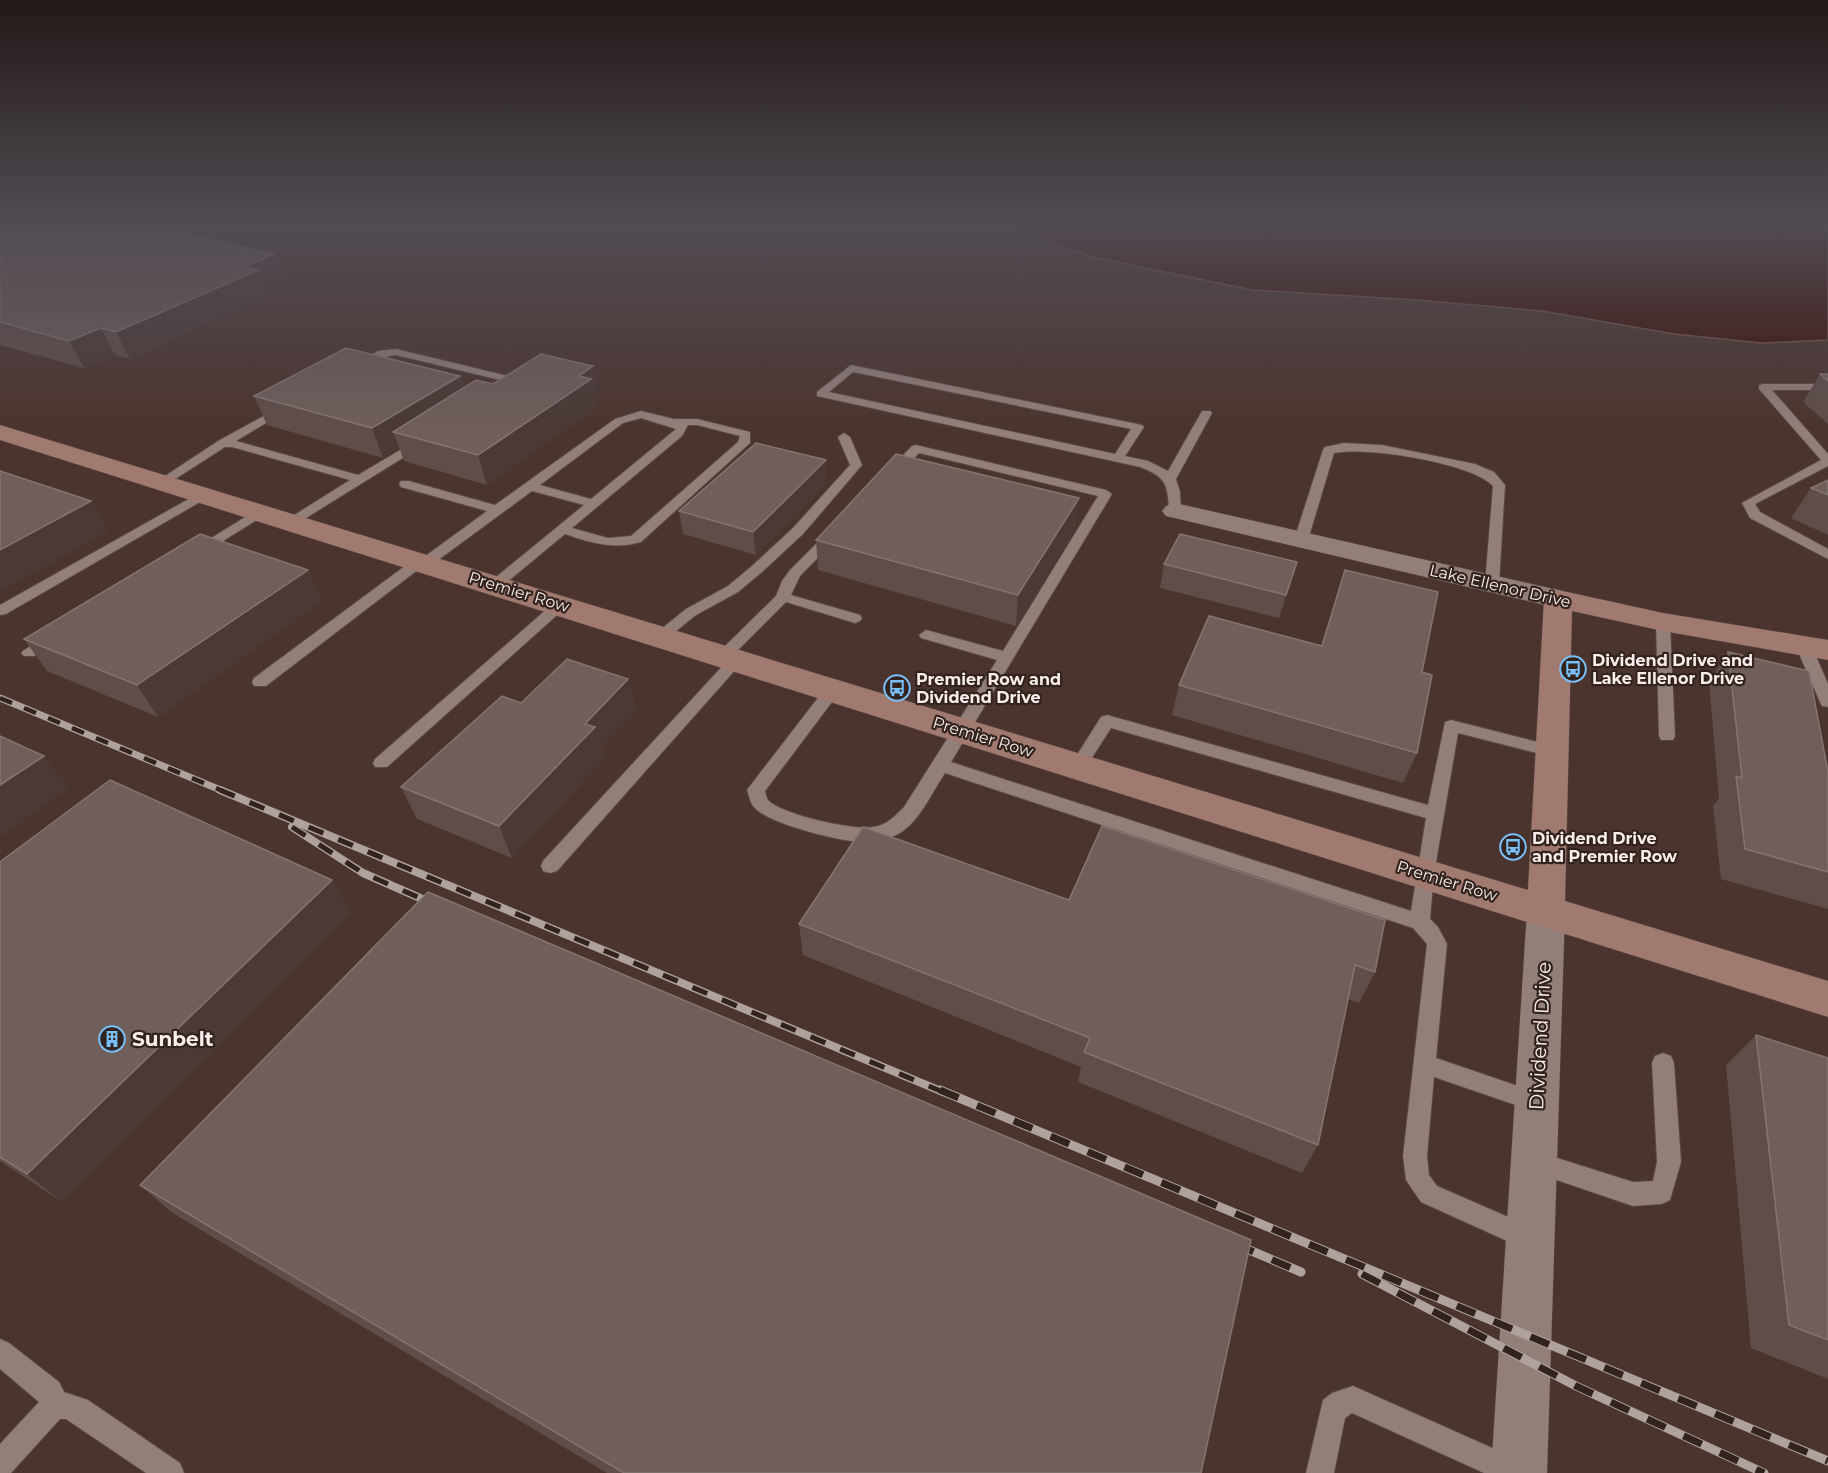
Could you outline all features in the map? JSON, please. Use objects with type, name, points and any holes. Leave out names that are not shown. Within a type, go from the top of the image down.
[{"type":"street","name":"Premier Row","points":[[3,436],[293,522],[1828,999]]},
{"type":"street","name":"Lake Ellenor Drive","points":[[1175,511],[1663,622],[1816,648]]},
{"type":"street","name":"Dividend Drive","points":[[1517,1473],[1546,911],[1558,599]]},
{"type":"lane","points":[[352,370],[382,354],[401,352],[504,378],[510,385],[489,400]]},
{"type":"lane","points":[[1119,457],[1137,427],[851,368],[820,394],[1119,457],[1165,471],[1170,479],[1175,511]]},
{"type":"lane","points":[[1828,387],[1763,387],[1828,461],[1748,503],[1755,515],[1828,555]]},
{"type":"lane","points":[[162,482],[291,404]]},
{"type":"lane","points":[[1170,479],[1206,413]]},
{"type":"lane","points":[[260,682],[410,569],[425,563],[626,417],[641,414],[677,422],[698,422],[746,434],[747,438],[744,443],[636,539],[626,543],[611,543],[562,529]]},
{"type":"lane","points":[[495,585],[678,434],[682,425],[677,422]]},
{"type":"lane","points":[[293,522],[433,435]]},
{"type":"lane","points":[[660,637],[691,612],[733,589],[798,531],[856,465],[844,437]]},
{"type":"lane","points":[[222,444],[241,445],[360,479]]},
{"type":"lane","points":[[1301,540],[1329,450],[1344,447],[1382,449],[1471,467],[1490,475],[1499,485],[1492,584]]},
{"type":"lane","points":[[833,690],[756,790],[761,804],[776,813],[803,823],[843,833],[870,835],[892,829],[910,812],[941,765],[1106,494],[916,449],[882,484]]},
{"type":"lane","points":[[405,484],[497,510]]},
{"type":"lane","points":[[530,486],[593,504]]},
{"type":"lane","points":[[1,611],[203,495]]},
{"type":"lane","points":[[180,561],[260,512]]},
{"type":"lane","points":[[549,866],[783,597],[783,588],[791,578],[841,527]]},
{"type":"lane","points":[[783,597],[855,618]]},
{"type":"lane","points":[[381,763],[560,605]]},
{"type":"lane","points":[[1663,622],[1667,736]]},
{"type":"lane","points":[[29,653],[69,628]]},
{"type":"lane","points":[[926,635],[1005,657]]},
{"type":"lane","points":[[1816,648],[1828,702]]},
{"type":"lane","points":[[1078,766],[1107,722],[1435,814]]},
{"type":"lane","points":[[1420,922],[1425,874],[1450,726],[1552,752]]},
{"type":"lane","points":[[941,765],[1420,922],[1431,933],[1437,944],[1415,1156],[1418,1180],[1429,1194],[1530,1240]]},
{"type":"lane","points":[[1534,1162],[1633,1194],[1662,1192],[1669,1162],[1663,1063]]},
{"type":"lane","points":[[1425,1064],[1536,1103]]},
{"type":"lane","points":[[0,1352],[50,1391],[54,1406]]},
{"type":"lane","points":[[1320,1473],[1333,1410],[1353,1399],[1517,1473]]},
{"type":"lane","points":[[0,1464],[54,1406],[66,1405],[78,1410],[170,1473]]},
{"type":"shaded area","points":[[0,291],[1828,291],[1828,1473],[0,1473]]},
{"type":"shaded area","points":[[1264,291],[1828,291],[1828,340],[1762,343],[1674,334],[1542,311],[1417,300]]},
{"type":"building","points":[[0,291],[211,291],[116,332],[101,328],[69,341],[0,322]]},
{"type":"building","points":[[346,348],[460,376],[372,428],[254,396]]},
{"type":"building","points":[[541,354],[593,366],[579,376],[591,379],[478,455],[393,432],[476,380],[493,384]]},
{"type":"building","points":[[1820,374],[1828,374],[1828,381]]},
{"type":"building","points":[[756,443],[826,460],[753,532],[679,511]]},
{"type":"building","points":[[896,454],[1079,498],[1018,595],[816,540]]},
{"type":"building","points":[[0,471],[91,501],[0,550]]},
{"type":"building","points":[[1828,480],[1828,495],[1811,488]]},
{"type":"building","points":[[200,534],[308,570],[137,685],[24,639]]},
{"type":"building","points":[[1180,534],[1297,562],[1286,595],[1164,564]]},
{"type":"building","points":[[1345,570],[1438,592],[1422,672],[1432,675],[1417,753],[1179,685],[1209,616],[1322,646]]},
{"type":"building","points":[[1728,652],[1809,671],[1828,772],[1828,872],[1745,849],[1736,776],[1742,778]]},
{"type":"building","points":[[567,659],[628,679],[585,724],[595,727],[499,826],[401,787],[502,696],[521,703]]},
{"type":"building","points":[[0,736],[44,756],[0,785]]},
{"type":"building","name":"Sunbelt","points":[[110,780],[332,880],[27,1174],[0,1157],[0,862]]},
{"type":"building","points":[[1102,826],[1385,920],[1375,972],[1355,965],[1318,1145],[1084,1052],[1090,1038],[799,924],[863,827],[1069,900]]},
{"type":"building","points":[[428,892],[1251,1240],[1201,1473],[624,1473],[140,1185]]},
{"type":"building","points":[[1756,1035],[1828,1058],[1828,1340],[1789,1325]]},
{"type":"railway","points":[[0,698],[223,791]]},
{"type":"railway","points":[[220,790],[943,1092]]},
{"type":"railway","points":[[292,827],[363,873],[436,905]]},
{"type":"railway","points":[[940,1090],[1828,1461]]},
{"type":"railway","points":[[1235,1244],[1301,1272]]},
{"type":"railway","points":[[1362,1274],[1576,1386],[1764,1473]]},
{"type":"place","name":"Dividend Drive and Lake Ellenor Drive","points":[[1573,669]]},
{"type":"place","name":"Premier Row and Dividend Drive","points":[[897,688]]},
{"type":"place","name":"Dividend Drive and Premier Row","points":[[1513,847]]},
{"type":"place","name":"Sunbelt","points":[[112,1039]]}]
